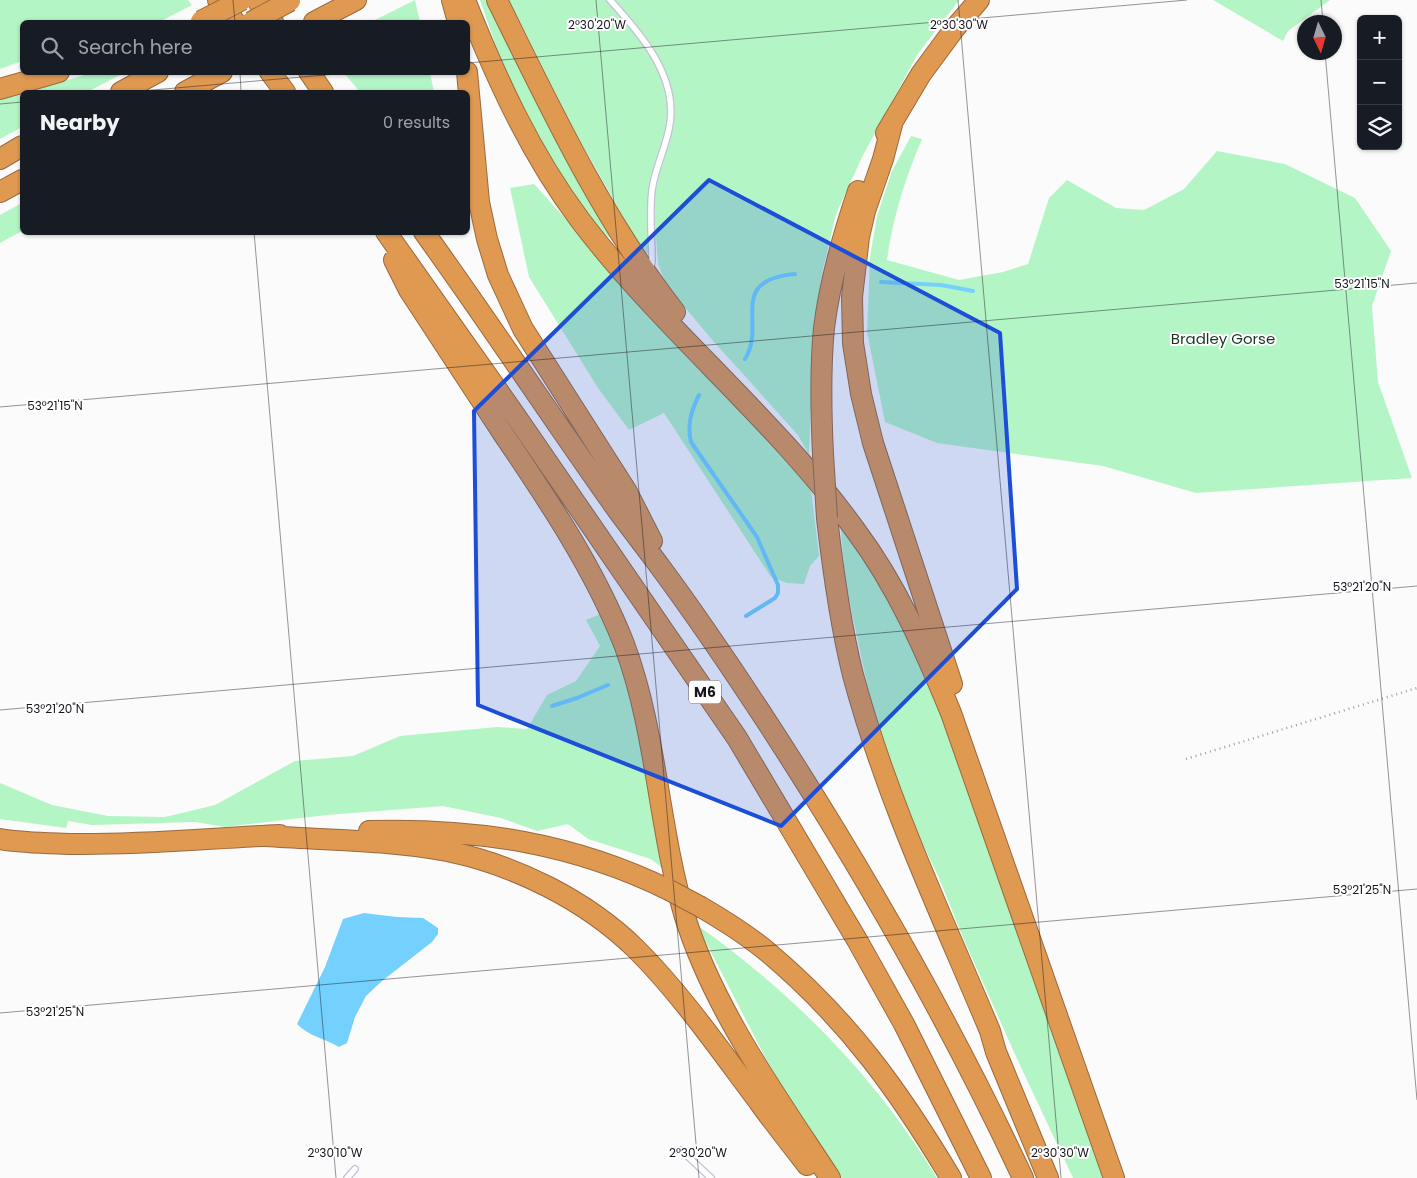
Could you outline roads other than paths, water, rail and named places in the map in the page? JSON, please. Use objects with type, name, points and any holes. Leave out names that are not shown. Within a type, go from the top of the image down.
[{"type":"highway","points":[[218,0],[233,20]]},
{"type":"highway","points":[[202,20],[242,0]]},
{"type":"highway","points":[[257,0],[272,20]]},
{"type":"highway","points":[[318,20],[356,0]]},
{"type":"highway","points":[[452,0],[457,20]]},
{"type":"highway","points":[[465,0],[504,94],[526,136],[559,191],[633,284],[788,448],[840,510],[857,532],[896,595],[935,673],[951,713],[1114,1178]]},
{"type":"highway","points":[[497,0],[583,172],[617,229],[648,276],[742,398]]},
{"type":"highway","points":[[979,0],[955,28],[921,74],[873,154],[859,187],[840,248],[824,328],[821,373],[822,454],[833,571],[845,638],[866,721],[900,816],[990,1031],[996,1052],[1048,1178]]},
{"type":"highway","points":[[255,20],[291,1]]},
{"type":"highway","points":[[0,89],[49,75]]},
{"type":"highway","points":[[125,90],[152,75]]},
{"type":"highway","points":[[189,90],[216,75]]},
{"type":"highway","points":[[272,75],[284,90]]},
{"type":"highway","points":[[311,75],[322,90]]},
{"type":"highway","points":[[467,75],[469,90]]},
{"type":"highway","points":[[470,104],[479,202],[487,239],[498,275],[523,329],[628,492],[650,536],[663,571]]},
{"type":"highway","points":[[893,121],[859,237],[852,297],[853,343],[856,368],[873,444],[959,708],[983,802]]},
{"type":"highway","points":[[0,159],[20,147]]},
{"type":"highway","points":[[0,192],[20,181]]},
{"type":"highway","points":[[383,235],[409,290],[550,502],[600,591],[624,645],[636,683],[649,737],[674,878],[694,943],[705,969],[751,1056],[830,1178]]},
{"type":"highway","name":"M6","points":[[388,235],[515,415],[737,738],[794,832],[894,1007],[982,1178]]},
{"type":"highway","name":"M6","points":[[426,235],[766,720],[826,815],[890,923],[999,1127],[1023,1178]]},
{"type":"highway","points":[[0,839],[90,844],[422,831],[520,840],[573,852],[619,867],[669,890],[740,931],[769,953],[833,1012],[895,1089],[951,1178]]},
{"type":"highway","points":[[266,836],[380,843],[424,847],[448,852],[495,865],[535,880],[581,906],[620,935],[667,982],[715,1041],[818,1178]]},
{"type":"highway","points":[[990,1031],[999,1041],[1062,1178]]},
{"type":"lane","points":[[610,0],[628,19],[654,57],[670,93],[670,123],[652,187],[650,213],[652,262],[648,276]]},
{"type":"lane","points":[[681,1150],[711,1178]]},
{"type":"lane","points":[[347,1178],[355,1170]]},
{"type":"water","points":[[364,913],[423,918],[438,928],[438,934],[432,942],[366,996],[355,1017],[347,1043],[339,1047],[306,1032],[297,1024],[325,967],[343,919]]},
{"type":"waterway","points":[[745,359],[751,346],[752,306],[755,295],[761,285],[774,278],[795,274]]},
{"type":"waterway","points":[[881,282],[941,285],[973,291]]},
{"type":"waterway","points":[[699,395],[690,418],[691,442],[757,537],[778,585],[778,593],[775,598],[746,616]]},
{"type":"waterway","points":[[552,706],[608,685]]},
{"type":"park label","name":"Bradley Gorse","points":[[1223,339]]}]
